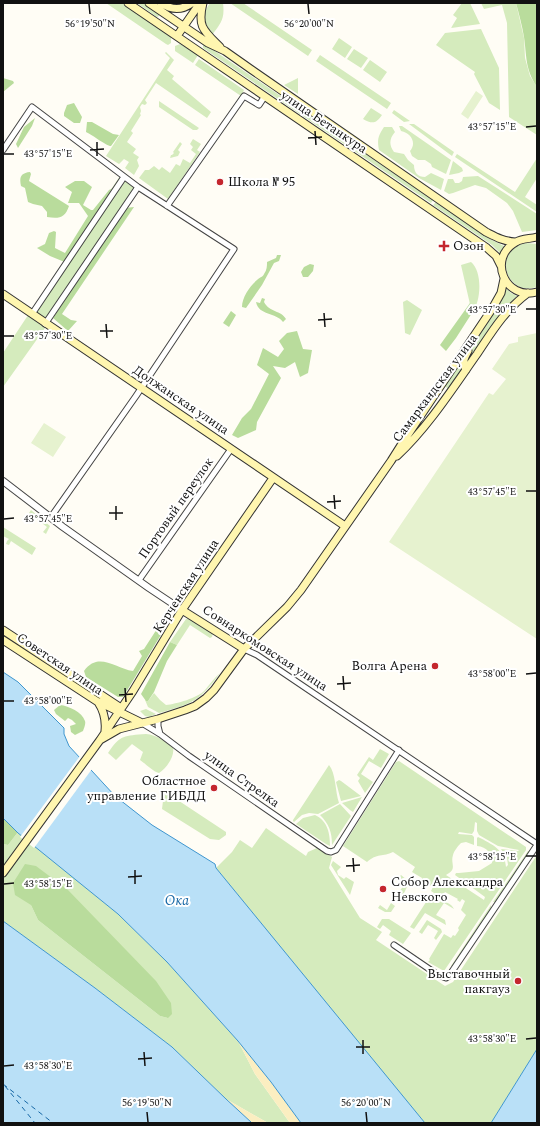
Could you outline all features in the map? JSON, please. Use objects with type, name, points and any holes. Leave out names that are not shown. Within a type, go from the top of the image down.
[{"type":"main road","name":"улица Бетанкура","points":[[128,3],[487,248],[496,256],[501,266]]},
{"type":"main road","name":"улица Бетанкура","points":[[150,3],[212,46],[225,51],[486,232],[501,240],[515,242]]},
{"type":"main road","points":[[160,3],[177,9],[192,3]]},
{"type":"main road","points":[[177,36],[200,3]]},
{"type":"main road","points":[[203,3],[200,17],[202,26],[207,35],[225,51]]},
{"type":"main road","points":[[535,239],[525,239],[515,242],[505,252],[501,266],[504,279],[514,289],[528,293],[537,292]]},
{"type":"main road","name":"Самаркандская улица","points":[[100,740],[119,729],[158,719],[195,706],[214,690],[244,649],[287,607],[301,590],[391,461],[402,442],[497,302],[504,279]]},
{"type":"main road","name":"Самаркандская улица","points":[[391,461],[407,447],[466,370],[505,313],[528,293]]},
{"type":"main road","name":"Должанская улица","points":[[3,294],[45,324],[345,526]]},
{"type":"main road","points":[[466,370],[463,365],[463,361],[471,346],[471,340]]},
{"type":"main road","name":"Керченская улица","points":[[3,873],[100,740],[182,610],[273,478]]},
{"type":"main road","name":"Совнаркомовская улица","points":[[182,610],[244,649]]},
{"type":"main road","name":"Советская улица","points":[[3,630],[120,710]]},
{"type":"main road","name":"Советская улица","points":[[3,640],[98,702],[102,707],[105,717],[105,732]]},
{"type":"main road","points":[[98,702],[120,710],[142,723]]},
{"type":"street","points":[[167,206],[244,96],[259,105],[265,96]]},
{"type":"street","points":[[3,150],[32,107],[138,187],[234,249],[141,388],[51,517]]},
{"type":"street","points":[[32,314],[124,177]]},
{"type":"street","points":[[45,324],[138,187]]},
{"type":"street","name":"Портовый переулок","points":[[139,580],[231,449]]},
{"type":"street","name":"Совнаркомовская улица","points":[[3,481],[63,527],[182,610]]},
{"type":"street","name":"Совнаркомовская улица","points":[[244,649],[258,655],[537,844]]},
{"type":"street","points":[[158,719],[160,734]]},
{"type":"street","name":"улица Стрелка","points":[[142,723],[327,851],[331,852],[336,850],[399,750]]},
{"type":"street","points":[[394,945],[438,975],[446,978],[449,976],[537,844]]},
{"type":"green space","points":[[106,3],[122,3],[171,36],[171,43],[168,45],[166,44]]},
{"type":"green space","points":[[137,3],[143,3],[159,14],[159,16],[157,17]]},
{"type":"green space","points":[[210,3],[223,3],[222,20],[212,35],[206,27],[204,20],[205,12]]},
{"type":"green space","points":[[230,3],[243,3],[312,50],[308,56]]},
{"type":"green space","points":[[462,3],[470,3],[480,24],[451,28],[457,18],[453,15]]},
{"type":"green space","points":[[481,3],[516,3],[524,38],[525,58],[530,76],[537,87],[537,135],[509,117],[507,23],[502,5],[484,9]]},
{"type":"green space","points":[[516,3],[536,3],[537,87],[528,68],[523,33]]},
{"type":"green space","points":[[481,29],[499,68],[500,110],[489,103],[474,74],[475,72],[436,45],[445,33]]},
{"type":"green space","points":[[339,38],[352,47],[345,58],[332,49]]},
{"type":"green space","points":[[180,44],[198,55],[193,63],[175,51],[175,46]]},
{"type":"green space","points":[[203,45],[206,45],[433,200],[431,203],[203,48]]},
{"type":"green space","points":[[354,49],[368,58],[361,68],[347,59]]},
{"type":"green space","points":[[166,52],[174,60],[167,70],[174,76],[172,79],[211,112],[207,118],[156,83],[145,100],[147,103],[145,105],[142,104],[140,107],[141,115],[131,131],[133,133],[127,142],[136,149],[133,153],[139,157],[137,160],[139,166],[134,175],[125,168],[129,162],[124,159],[119,164],[106,156],[170,58],[165,53]]},
{"type":"green space","points":[[320,55],[391,103],[387,109],[316,61]]},
{"type":"green space","points":[[199,59],[244,90],[241,96],[195,65]]},
{"type":"green space","points":[[370,60],[387,72],[380,82],[363,70]]},
{"type":"green space","points":[[3,78],[13,81],[14,83],[3,92]]},
{"type":"green space","points":[[298,78],[298,94],[284,85]]},
{"type":"green space","points":[[476,91],[483,96],[468,119],[461,114]]},
{"type":"green space","points":[[159,101],[199,128],[197,130],[193,130],[159,107]]},
{"type":"green space","points":[[74,103],[82,117],[80,123],[74,123],[64,116],[67,105]]},
{"type":"green space","points":[[371,108],[382,115],[376,122],[369,122],[363,119]]},
{"type":"green space","points":[[394,110],[410,121],[404,122],[392,113]]},
{"type":"green space","points":[[35,118],[32,126],[18,148],[16,144],[24,127]]},
{"type":"green space","points":[[87,122],[92,122],[113,134],[119,135],[111,146],[109,146],[86,132]]},
{"type":"green space","points":[[409,124],[414,124],[454,152],[452,156]]},
{"type":"green space","points":[[399,126],[402,126],[451,160],[446,174],[432,167],[431,164],[425,160],[418,160],[412,156],[410,151],[413,145],[412,139],[408,134],[401,131]]},
{"type":"green space","points":[[384,127],[392,127],[395,132],[391,140],[392,149],[394,152],[404,154],[414,165],[417,174],[425,177],[431,173],[444,179],[441,190],[419,178],[379,150],[378,138]]},
{"type":"green space","points":[[193,139],[201,144],[197,150],[200,152],[168,199],[139,178],[145,170],[149,170],[154,166],[159,170],[162,167],[170,173],[176,164],[180,166],[183,159],[190,163],[196,154],[191,150],[193,147],[190,144]]},
{"type":"green space","points":[[180,142],[182,144],[178,150],[180,152],[178,156],[170,158],[174,153],[173,152]]},
{"type":"green space","points":[[457,154],[515,192],[537,158],[537,178],[525,197],[537,205],[537,212],[455,157]]},
{"type":"green space","points":[[453,161],[462,168],[463,171],[449,175]]},
{"type":"green space","points":[[30,172],[31,174],[29,181],[69,206],[66,213],[61,217],[47,217],[47,212],[42,206],[28,202],[25,188],[21,186],[20,180],[23,174]]},
{"type":"green space","points":[[120,176],[139,189],[45,328],[3,387],[3,353]]},
{"type":"green space","points":[[478,176],[537,214],[537,230],[522,232],[513,211],[507,203],[486,188],[475,185],[449,194],[444,191],[448,179],[453,179],[455,183],[459,183],[462,181],[463,177]]},
{"type":"green space","points":[[75,181],[84,181],[92,187],[83,205],[91,210],[93,210],[109,190],[113,188],[92,219],[84,238],[72,250],[67,263],[50,256],[37,248],[45,244],[49,233],[54,231],[56,232],[55,248],[65,253],[88,216],[79,203],[68,203],[72,192],[65,187]]},
{"type":"green space","points":[[436,202],[490,239],[504,246],[500,253],[492,245],[433,205]]},
{"type":"green space","points":[[134,207],[62,314],[71,320],[77,321],[68,331],[53,318],[125,208]]},
{"type":"green space","points":[[526,243],[537,244],[537,287],[526,288],[517,285],[510,279],[507,271],[506,263],[509,254],[515,247]]},
{"type":"green space","points":[[277,255],[281,255],[279,261],[274,263],[262,285],[246,308],[242,307],[243,299],[249,289],[263,276],[267,268],[267,262],[276,258]]},
{"type":"green space","points":[[471,262],[475,267],[479,280],[479,295],[472,313],[461,265]]},
{"type":"green space","points":[[310,264],[314,265],[313,271],[308,277],[303,277],[301,272],[304,267]]},
{"type":"green space","points":[[505,287],[517,296],[502,311],[468,360],[468,353],[498,307]]},
{"type":"green space","points":[[262,298],[265,299],[264,302],[266,306],[284,316],[286,319],[283,322],[280,319],[260,310],[256,302],[260,303]]},
{"type":"green space","points":[[407,300],[422,310],[410,335],[405,333],[403,302]]},
{"type":"green space","points":[[470,303],[472,313],[446,351],[440,345]]},
{"type":"green space","points":[[231,311],[236,315],[229,327],[223,323]]},
{"type":"green space","points":[[297,331],[303,349],[312,350],[308,373],[300,377],[295,362],[285,368],[273,366],[281,378],[257,422],[256,430],[238,438],[232,435],[242,418],[251,409],[269,374],[257,365],[263,348],[278,357],[284,349],[279,341],[287,333]]},
{"type":"green space","points":[[537,333],[537,639],[389,542],[489,393],[493,395],[506,379],[492,369],[509,344],[518,342],[518,337]]},
{"type":"green space","points":[[459,363],[462,370],[448,389],[444,385]]},
{"type":"green space","points":[[44,423],[66,437],[53,457],[31,443]]},
{"type":"green space","points":[[31,510],[50,526],[46,534],[43,532],[47,527],[29,513]]},
{"type":"green space","points":[[3,527],[36,548],[32,555],[11,541],[9,545],[6,544],[9,539],[3,536]]},
{"type":"green space","points":[[164,618],[170,620],[123,697],[118,697],[86,677],[84,671],[89,665],[101,661],[133,671],[142,656],[139,651],[144,649]]},
{"type":"green space","points":[[186,619],[191,619],[213,633],[212,637],[210,638],[190,625],[177,645],[170,642]]},
{"type":"green space","points":[[170,642],[177,645],[167,661],[154,692],[148,701],[146,701],[141,694]]},
{"type":"green space","points":[[220,673],[201,696],[180,707],[159,713],[148,707],[145,700],[148,701],[154,693],[166,705],[187,700],[202,693]]},
{"type":"green space","points":[[60,705],[71,708],[81,715],[85,722],[83,731],[75,735],[71,732],[70,726],[76,724],[68,718],[65,721],[56,714],[54,710]]},
{"type":"green space","points":[[146,709],[156,714],[149,717],[145,716],[140,711]]},
{"type":"green space","points":[[146,734],[161,739],[173,748],[173,755],[164,769],[159,773],[151,769],[140,760],[143,752],[132,744],[116,760],[108,753],[116,742],[124,737]]},
{"type":"green space","points":[[380,749],[389,754],[381,768],[369,761],[361,774],[373,782],[365,793],[358,781],[360,778],[357,775],[369,757],[373,760]]},
{"type":"green space","points":[[399,761],[526,847],[526,850],[444,971],[428,962],[444,934],[451,938],[453,935],[455,936],[459,930],[458,928],[466,915],[461,910],[465,901],[462,899],[460,902],[457,900],[458,899],[445,892],[441,898],[431,897],[434,893],[431,891],[433,887],[412,872],[415,867],[393,852],[374,857],[367,862],[343,846],[396,762]],"holes":[[[475,822],[477,823],[477,831],[479,835],[498,846],[519,850],[501,849],[507,858],[508,865],[506,867],[503,856],[497,848],[478,837],[477,838],[477,846],[486,849],[490,853],[492,863],[479,871],[456,873],[455,875],[485,897],[484,900],[446,875],[452,871],[452,858],[455,850],[460,844],[466,842],[474,845],[474,837],[472,835],[458,834],[459,832],[472,834],[474,831]]]},
{"type":"green space","points":[[329,765],[333,773],[339,803],[318,814],[309,813],[302,815],[294,822],[293,820]]},
{"type":"green space","points":[[339,780],[361,796],[341,801],[336,782]]},
{"type":"green space","points":[[164,793],[167,793],[226,832],[226,835],[219,840],[210,839],[162,809]]},
{"type":"green space","points":[[362,797],[353,812],[342,803]]},
{"type":"green space","points":[[340,804],[351,816],[332,845],[329,828],[320,815]]},
{"type":"green space","points":[[315,815],[323,821],[329,832],[330,846],[296,824],[303,818]]},
{"type":"green space","points":[[3,818],[18,832],[8,845],[3,844]]},
{"type":"green space","points":[[266,828],[306,856],[308,852],[317,848],[332,857],[329,868],[360,918],[382,932],[376,940],[445,986],[453,982],[537,855],[537,1049],[491,1123],[424,1123],[216,868],[232,852],[240,840],[252,848]]},
{"type":"green space","points":[[18,832],[118,914],[167,962],[238,1041],[255,1074],[290,1123],[268,1123],[226,1099],[172,1047],[95,988],[3,921],[3,844],[8,845]],"holes":[[[31,905],[168,1018],[160,1016],[38,920]]]},
{"type":"green space","points":[[528,851],[530,851],[496,902],[493,902]]},
{"type":"green space","points":[[333,861],[341,867],[337,871],[338,875],[344,879],[346,877],[354,882],[350,895],[331,865]]},
{"type":"green space","points":[[25,864],[36,866],[68,890],[156,981],[171,1003],[172,1014],[168,1018],[160,1016],[38,920],[31,905],[15,895],[13,883]]},
{"type":"green space","points":[[401,875],[407,880],[408,885],[403,895],[399,892],[404,885],[397,880]]},
{"type":"green space","points":[[428,899],[446,902],[452,906],[454,909],[444,903],[436,915],[445,920],[446,925],[425,913],[414,929],[410,927]]},
{"type":"green space","points":[[391,903],[395,906],[391,912],[385,912],[378,908],[380,905],[387,910]]},
{"type":"green space","points":[[491,905],[491,908],[453,967],[451,966]]},
{"type":"green space","points":[[382,919],[389,919],[411,933],[403,944],[389,935],[391,931],[383,925],[380,929],[377,927]]},
{"type":"green space","points":[[427,920],[441,929],[442,932],[436,940],[434,938],[438,931],[428,925],[422,934],[419,932]]},
{"type":"sand","points":[[238,1041],[301,1123],[290,1123],[255,1074]]},
{"type":"sand","points":[[226,1099],[268,1123],[252,1123]]},
{"type":"water","name":"Ока","points":[[3,672],[18,682],[64,728],[64,734],[69,746],[115,796],[152,825],[215,864],[216,868],[425,1123],[301,1123],[238,1041],[167,962],[118,914],[18,833],[3,818]]},
{"type":"water","points":[[3,921],[95,988],[172,1047],[252,1123],[3,1123]]},
{"type":"water","points":[[537,1049],[537,1123],[491,1123]]},
{"type":"pier","points":[[80,756],[92,769],[34,848],[20,837]]},
{"type":"ferry route","points":[[3,1084],[53,1123]]},
{"type":"ferry route","points":[[5,1086],[35,1123]]},
{"type":"place","name":"Школа № 95","points":[[220,182]]},
{"type":"place","name":"Озон","points":[[444,246]]},
{"type":"place","name":"Волга Арена","points":[[435,666]]},
{"type":"place","name":"Областное управление ГИБДД","points":[[214,788]]},
{"type":"place","name":"Собор Александра Невского","points":[[383,889]]},
{"type":"place","name":"Выставочный пакгауз","points":[[518,981]]}]
